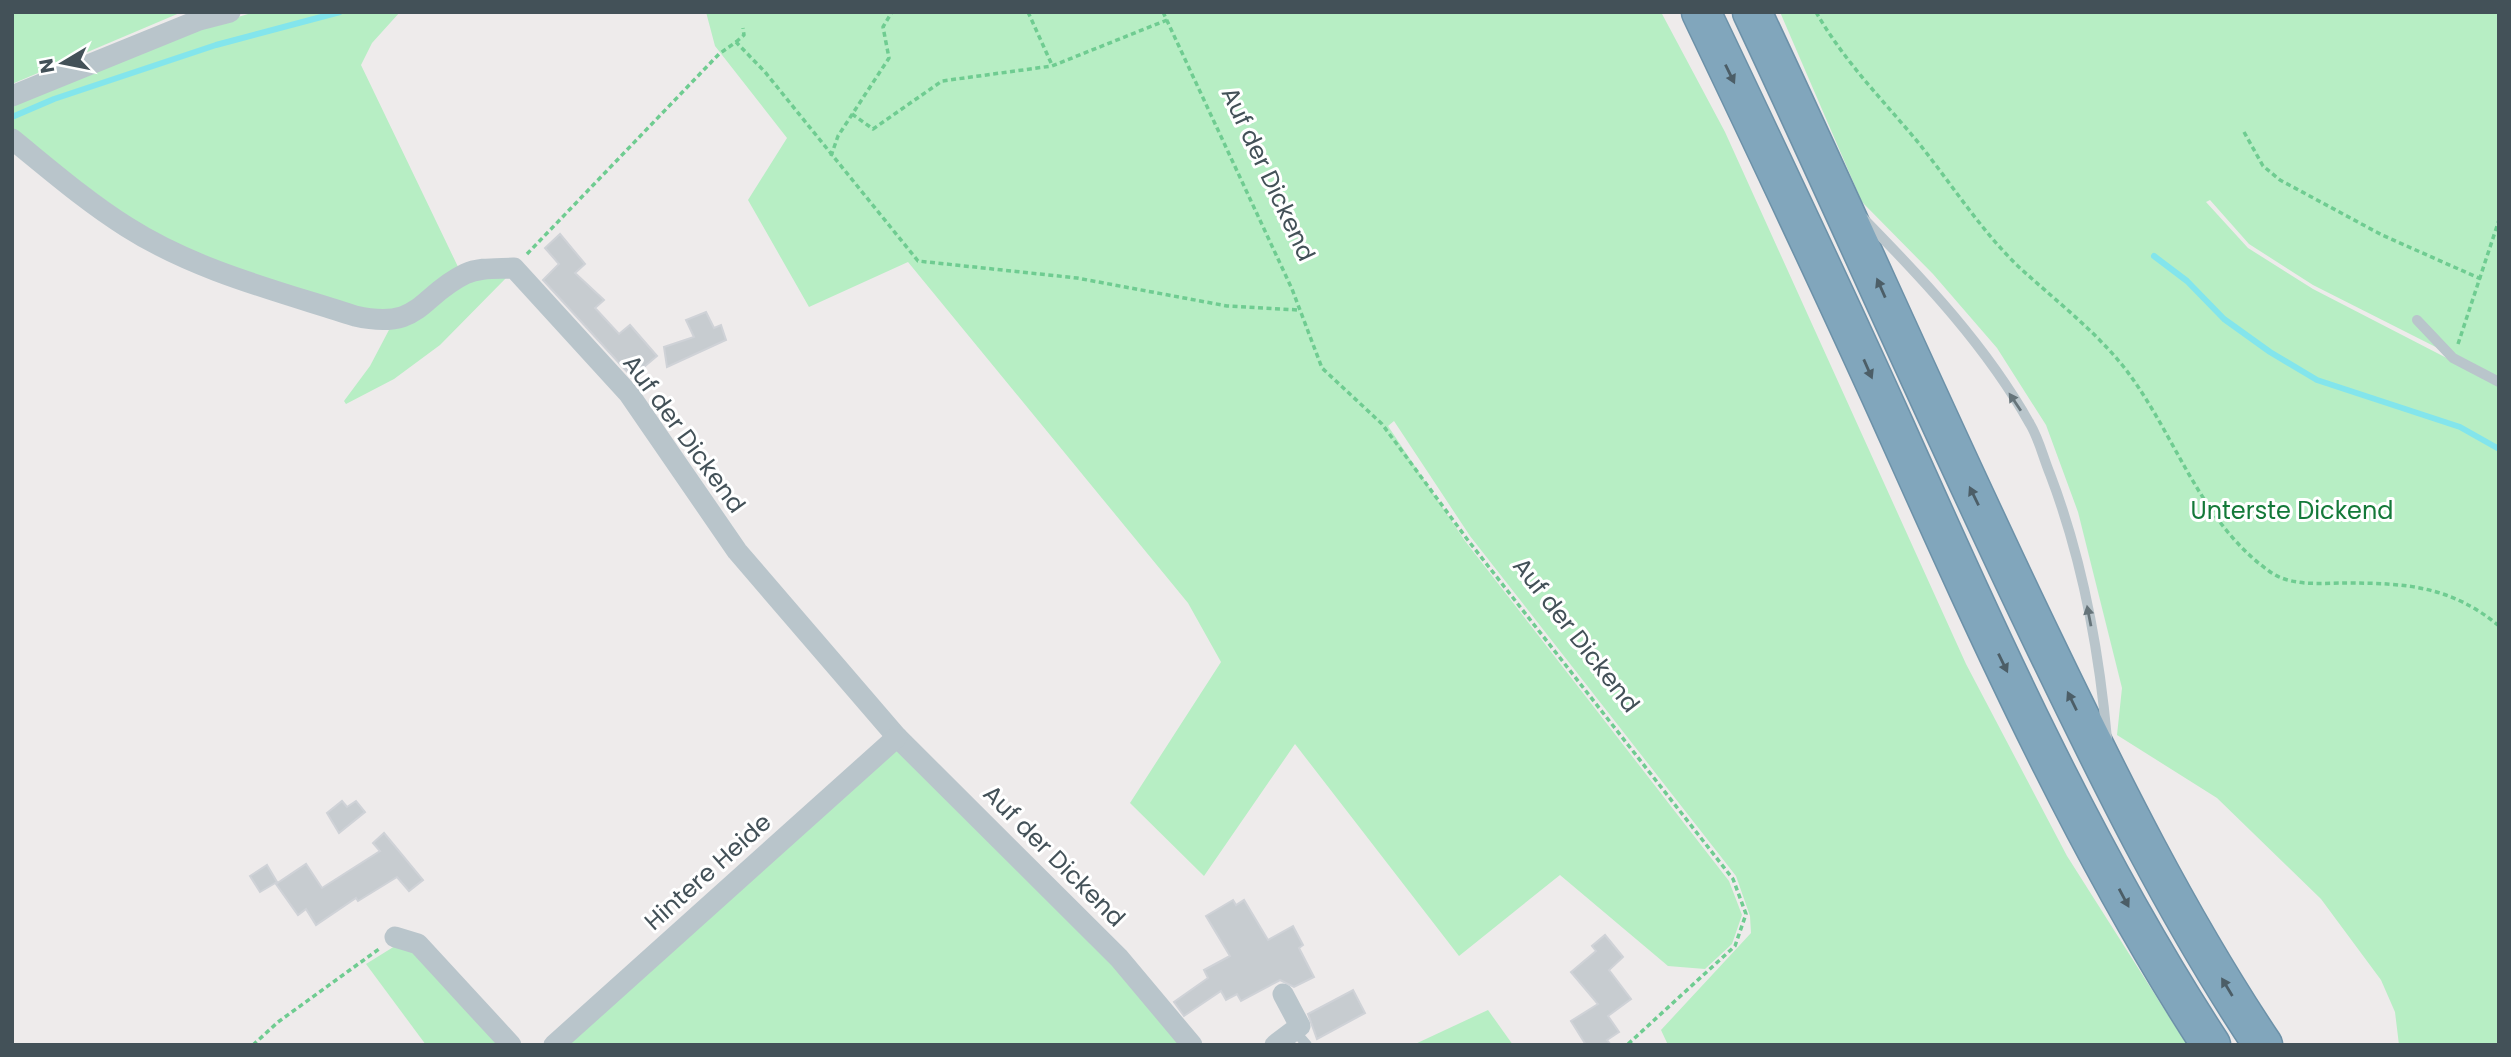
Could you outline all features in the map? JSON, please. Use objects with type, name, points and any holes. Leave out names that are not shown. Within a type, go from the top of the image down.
[{"type":"highway","points":[[1701,12],[1820,262],[1973,601],[2045,750],[2138,926],[2211,1045]]},
{"type":"highway","points":[[1752,12],[1958,463],[2110,780],[2177,901],[2263,1045]]},
{"type":"street","points":[[12,96],[201,16],[230,12]]},
{"type":"street","points":[[12,139],[126,227],[167,249],[227,275],[355,316],[373,320],[403,317],[417,311],[465,274],[514,268]]},
{"type":"street","name":"Auf der Dickend","points":[[514,268],[629,394],[737,551],[897,737],[1119,958],[1192,1045]]},
{"type":"street","name":"Hintere Heide","points":[[554,1045],[897,737]]},
{"type":"street","points":[[396,937],[418,944],[511,1045]]},
{"type":"street","points":[[1275,1045],[1301,1037],[1300,1026],[1283,994]]},
{"type":"lane","points":[[1835,190],[1918,274],[1983,353],[2031,425],[2063,509],[2086,599],[2102,680],[2110,780]]},
{"type":"lane","points":[[2417,320],[2454,358],[2499,382]]},
{"type":"path","points":[[831,156],[838,136],[889,58],[883,27],[892,12]]},
{"type":"path","points":[[1028,12],[1052,66]]},
{"type":"path","name":"Auf der Dickend","points":[[1163,12],[1293,289],[1322,368],[1382,424],[1467,539],[1733,879],[1746,915],[1735,946],[1627,1045]]},
{"type":"path","points":[[1816,12],[1849,64],[1917,141],[1997,243],[2019,267],[2091,330],[2123,367],[2152,408],[2184,470],[2245,552],[2271,573],[2286,580],[2363,583],[2452,594],[2476,607],[2499,626]]},
{"type":"path","points":[[852,114],[873,129],[943,81],[1052,66],[1167,20]]},
{"type":"path","points":[[514,268],[719,54],[744,35],[743,28]]},
{"type":"path","points":[[736,42],[765,72],[919,261],[1077,278],[1227,306],[1299,310]]},
{"type":"path","points":[[2244,132],[2263,166],[2280,180],[2382,235],[2481,279]]},
{"type":"path","points":[[2454,358],[2499,220]]},
{"type":"path","points":[[253,1045],[278,1022],[396,937]]},
{"type":"green space","points":[[12,12],[182,12],[12,84]]},
{"type":"green space","points":[[255,12],[400,12],[372,43],[361,65],[460,271],[417,306],[369,315],[164,243],[12,132],[12,104],[214,24]]},
{"type":"green space","points":[[706,12],[1661,12],[1725,132],[1966,664],[2067,856],[2187,1045],[1668,1045],[1661,1030],[1751,933],[1750,916],[1736,876],[1470,536],[1394,421],[1388,426],[1465,541],[1729,881],[1742,915],[1732,944],[1705,969],[1668,966],[1560,875],[1459,956],[1295,744],[1204,876],[1130,803],[1221,662],[1188,603],[908,262],[809,307],[748,200],[787,138],[715,46]]},
{"type":"green space","name":"Unterste Dickend","points":[[1780,12],[2499,12],[2499,379],[2313,285],[2249,244],[2210,200],[2206,202],[2248,248],[2313,289],[2499,385],[2499,1045],[2399,1045],[2395,1012],[2381,980],[2321,899],[2217,798],[2117,735],[2122,688],[2078,512],[2046,425],[1997,348],[1933,274],[1862,202]]},
{"type":"green space","points":[[507,277],[440,345],[394,379],[346,404],[344,401],[370,366],[390,328],[467,280]]},
{"type":"green space","points":[[898,746],[1194,1045],[560,1045]]},
{"type":"green space","points":[[395,946],[409,947],[503,1045],[426,1045],[366,964]]},
{"type":"green space","points":[[1488,1010],[1513,1045],[1413,1045]]},
{"type":"building","points":[[560,234],[585,264],[575,273],[604,300],[595,308],[619,334],[630,325],[657,356],[632,377],[543,280],[559,264],[545,248]]},
{"type":"building","points":[[706,312],[714,328],[721,325],[726,340],[667,367],[664,347],[694,337],[686,320]]},
{"type":"building","points":[[342,801],[347,807],[356,801],[365,812],[339,833],[327,813]]},
{"type":"building","points":[[384,833],[423,880],[409,891],[397,877],[358,901],[356,898],[316,925],[306,909],[298,915],[276,884],[306,864],[322,888],[380,851],[373,843]]},
{"type":"building","points":[[267,865],[277,882],[260,892],[250,876]]},
{"type":"building","points":[[1233,900],[1236,905],[1244,900],[1268,940],[1293,926],[1303,945],[1299,948],[1314,977],[1294,987],[1280,980],[1241,1001],[1237,994],[1226,1000],[1221,991],[1184,1016],[1174,1002],[1208,978],[1204,970],[1230,956],[1206,916]]},
{"type":"building","points":[[1605,935],[1623,957],[1609,970],[1631,999],[1608,1016],[1619,1032],[1607,1040],[1611,1045],[1586,1045],[1571,1021],[1598,1004],[1571,972],[1596,951],[1592,946]]},
{"type":"building","points":[[1353,990],[1365,1013],[1317,1039],[1308,1014]]},
{"type":"waterway","points":[[12,117],[54,99],[216,45],[340,12]]},
{"type":"waterway","points":[[2154,256],[2187,281],[2224,319],[2270,352],[2317,380],[2460,427],[2499,449]]}]
